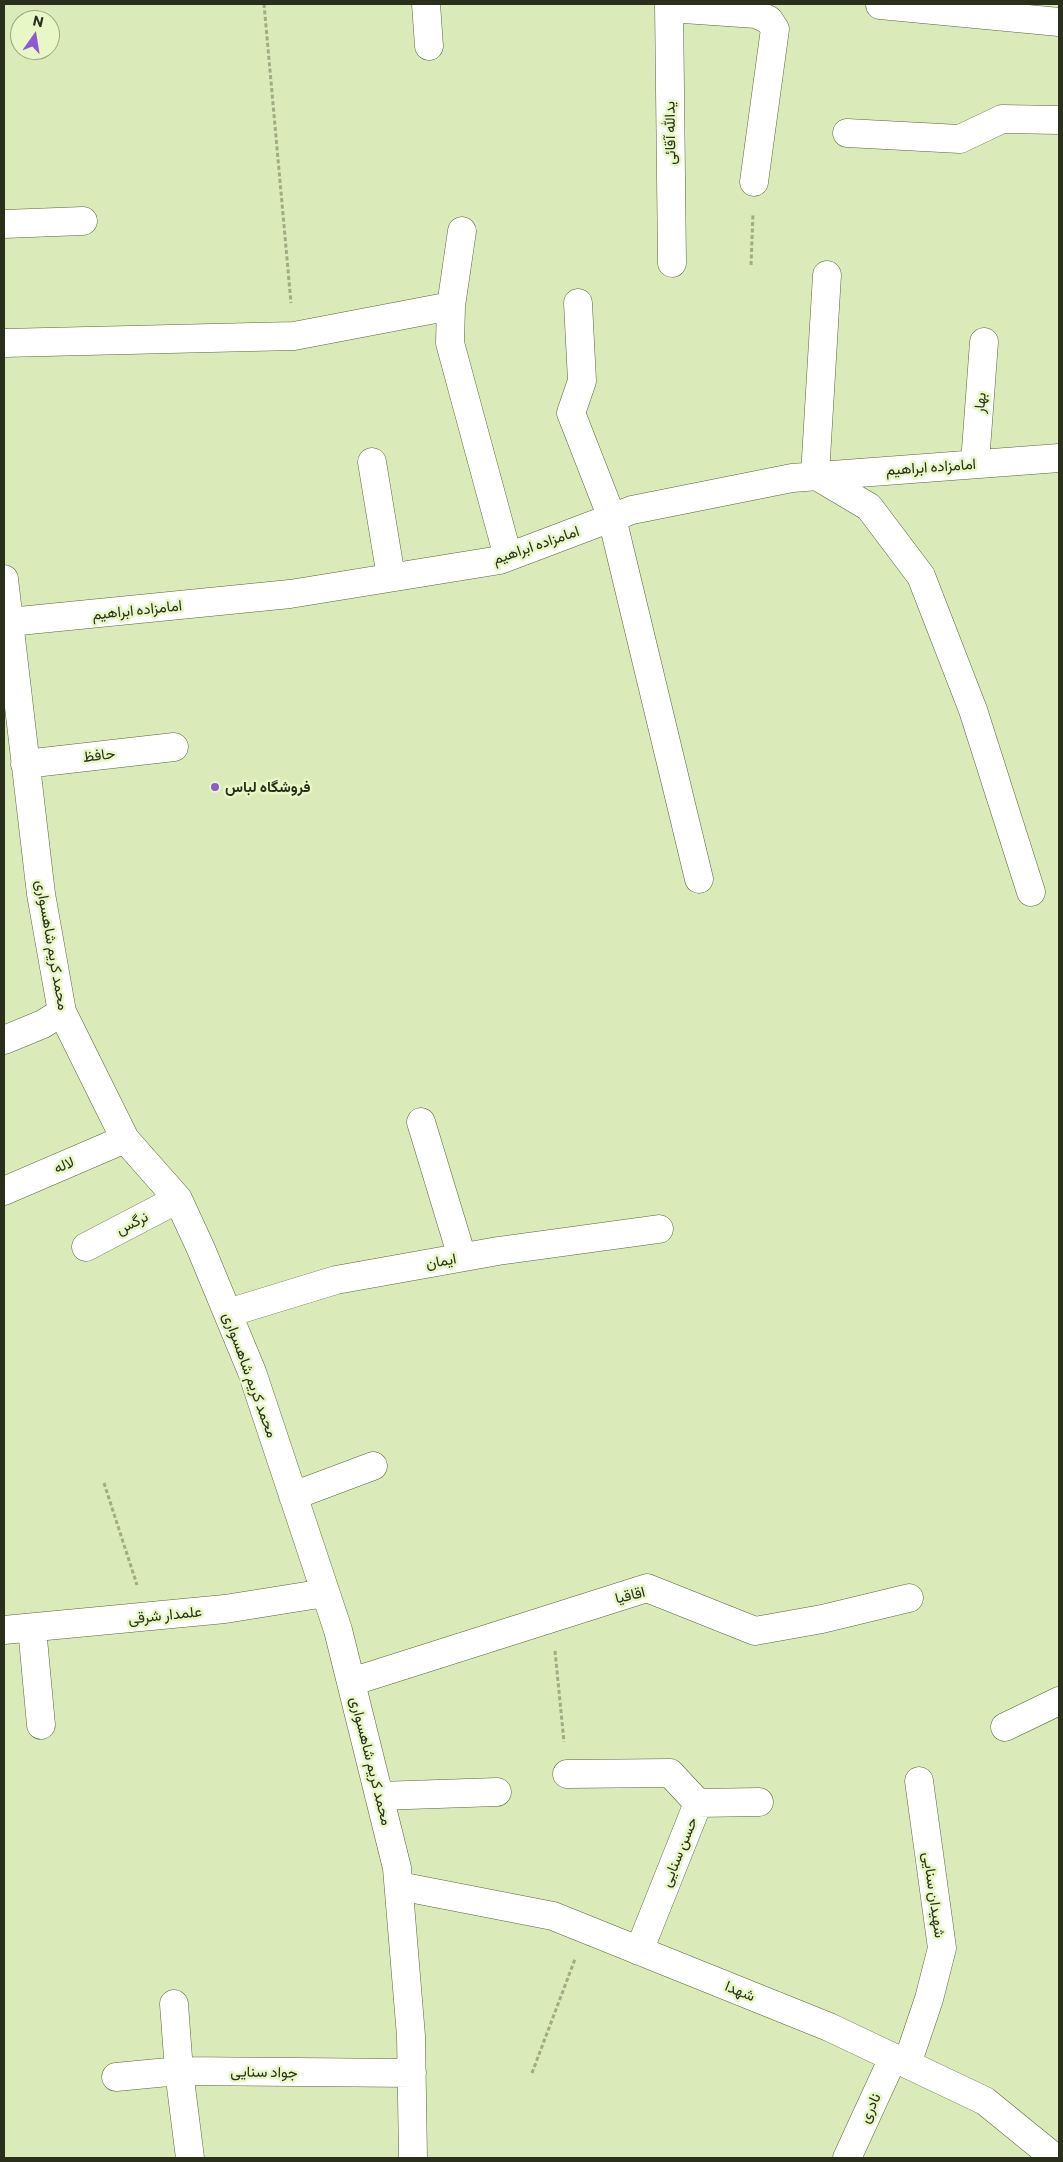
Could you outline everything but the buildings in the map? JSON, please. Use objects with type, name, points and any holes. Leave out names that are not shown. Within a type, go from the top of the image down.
[{"type":"street","points":[[426,4],[429,46]]},
{"type":"street","points":[[880,5],[1059,22]]},
{"type":"street","points":[[669,6],[756,14],[769,20],[775,30],[754,182]]},
{"type":"street","name":"یدالله آقائی","points":[[669,6],[672,263]]},
{"type":"street","points":[[847,134],[960,140],[1002,120],[1059,120]]},
{"type":"street","points":[[4,224],[83,221]]},
{"type":"street","points":[[462,231],[451,306],[450,344],[508,557]]},
{"type":"street","points":[[827,275],[815,476],[869,507],[921,576],[972,710],[1031,892]]},
{"type":"street","points":[[578,303],[582,382],[571,413],[612,518],[699,879]]},
{"type":"street","points":[[4,342],[294,336],[451,306]]},
{"type":"street","name":"بهار","points":[[975,463],[984,342]]},
{"type":"street","name":"امامزاده ابراهیم","points":[[9,622],[290,594],[508,557],[632,510],[792,478],[1059,458]]},
{"type":"street","points":[[372,462],[391,578]]},
{"type":"street","name":"محمد کریم شاهسواری","points":[[4,580],[24,764],[41,894],[62,1012],[125,1140],[178,1200],[252,1372],[338,1630],[397,1868],[412,2073],[413,2158]]},
{"type":"street","name":"حافظ","points":[[24,764],[174,747]]},
{"type":"street","points":[[4,1040],[43,1024],[62,1012]]},
{"type":"street","points":[[421,1122],[462,1258]]},
{"type":"street","name":"لاله","points":[[4,1191],[125,1140]]},
{"type":"street","name":"نرگس","points":[[86,1247],[178,1200]]},
{"type":"street","name":"ایمان","points":[[228,1313],[336,1280],[462,1258],[659,1229]]},
{"type":"street","points":[[293,1496],[374,1466]]},
{"type":"street","name":"اقاقیا","points":[[351,1682],[647,1588],[755,1631],[822,1619],[909,1598]]},
{"type":"street","name":"علمدار شرقی","points":[[4,1630],[225,1609],[326,1593]]},
{"type":"street","points":[[32,1628],[41,1725]]},
{"type":"street","points":[[1005,1727],[1059,1701]]},
{"type":"street","name":"حسن سنايی","points":[[567,1774],[670,1773],[698,1803],[639,1951]]},
{"type":"street","name":"شهيدان سنايی","points":[[900,2061],[928,1999],[942,1948],[919,1781]]},
{"type":"street","points":[[380,1796],[497,1792]]},
{"type":"street","points":[[698,1803],[759,1802]]},
{"type":"street","name":"شهدا","points":[[399,1886],[553,1916],[829,2027],[985,2102],[1055,2158]]},
{"type":"street","points":[[174,2004],[179,2071],[190,2158]]},
{"type":"street","name":"نادری","points":[[847,2158],[900,2061]]},
{"type":"street","name":"جواد سنایی","points":[[116,2077],[179,2071],[412,2073]]},
{"type":"path","points":[[264,4],[294,336]]},
{"type":"path","points":[[751,265],[754,182]]},
{"type":"path","points":[[104,1483],[147,1616]]},
{"type":"path","points":[[551,1618],[567,1774]]},
{"type":"path","points":[[532,2073],[586,1930]]},
{"type":"place","name":"فروشگاه لباس","points":[[215,787]]}]
